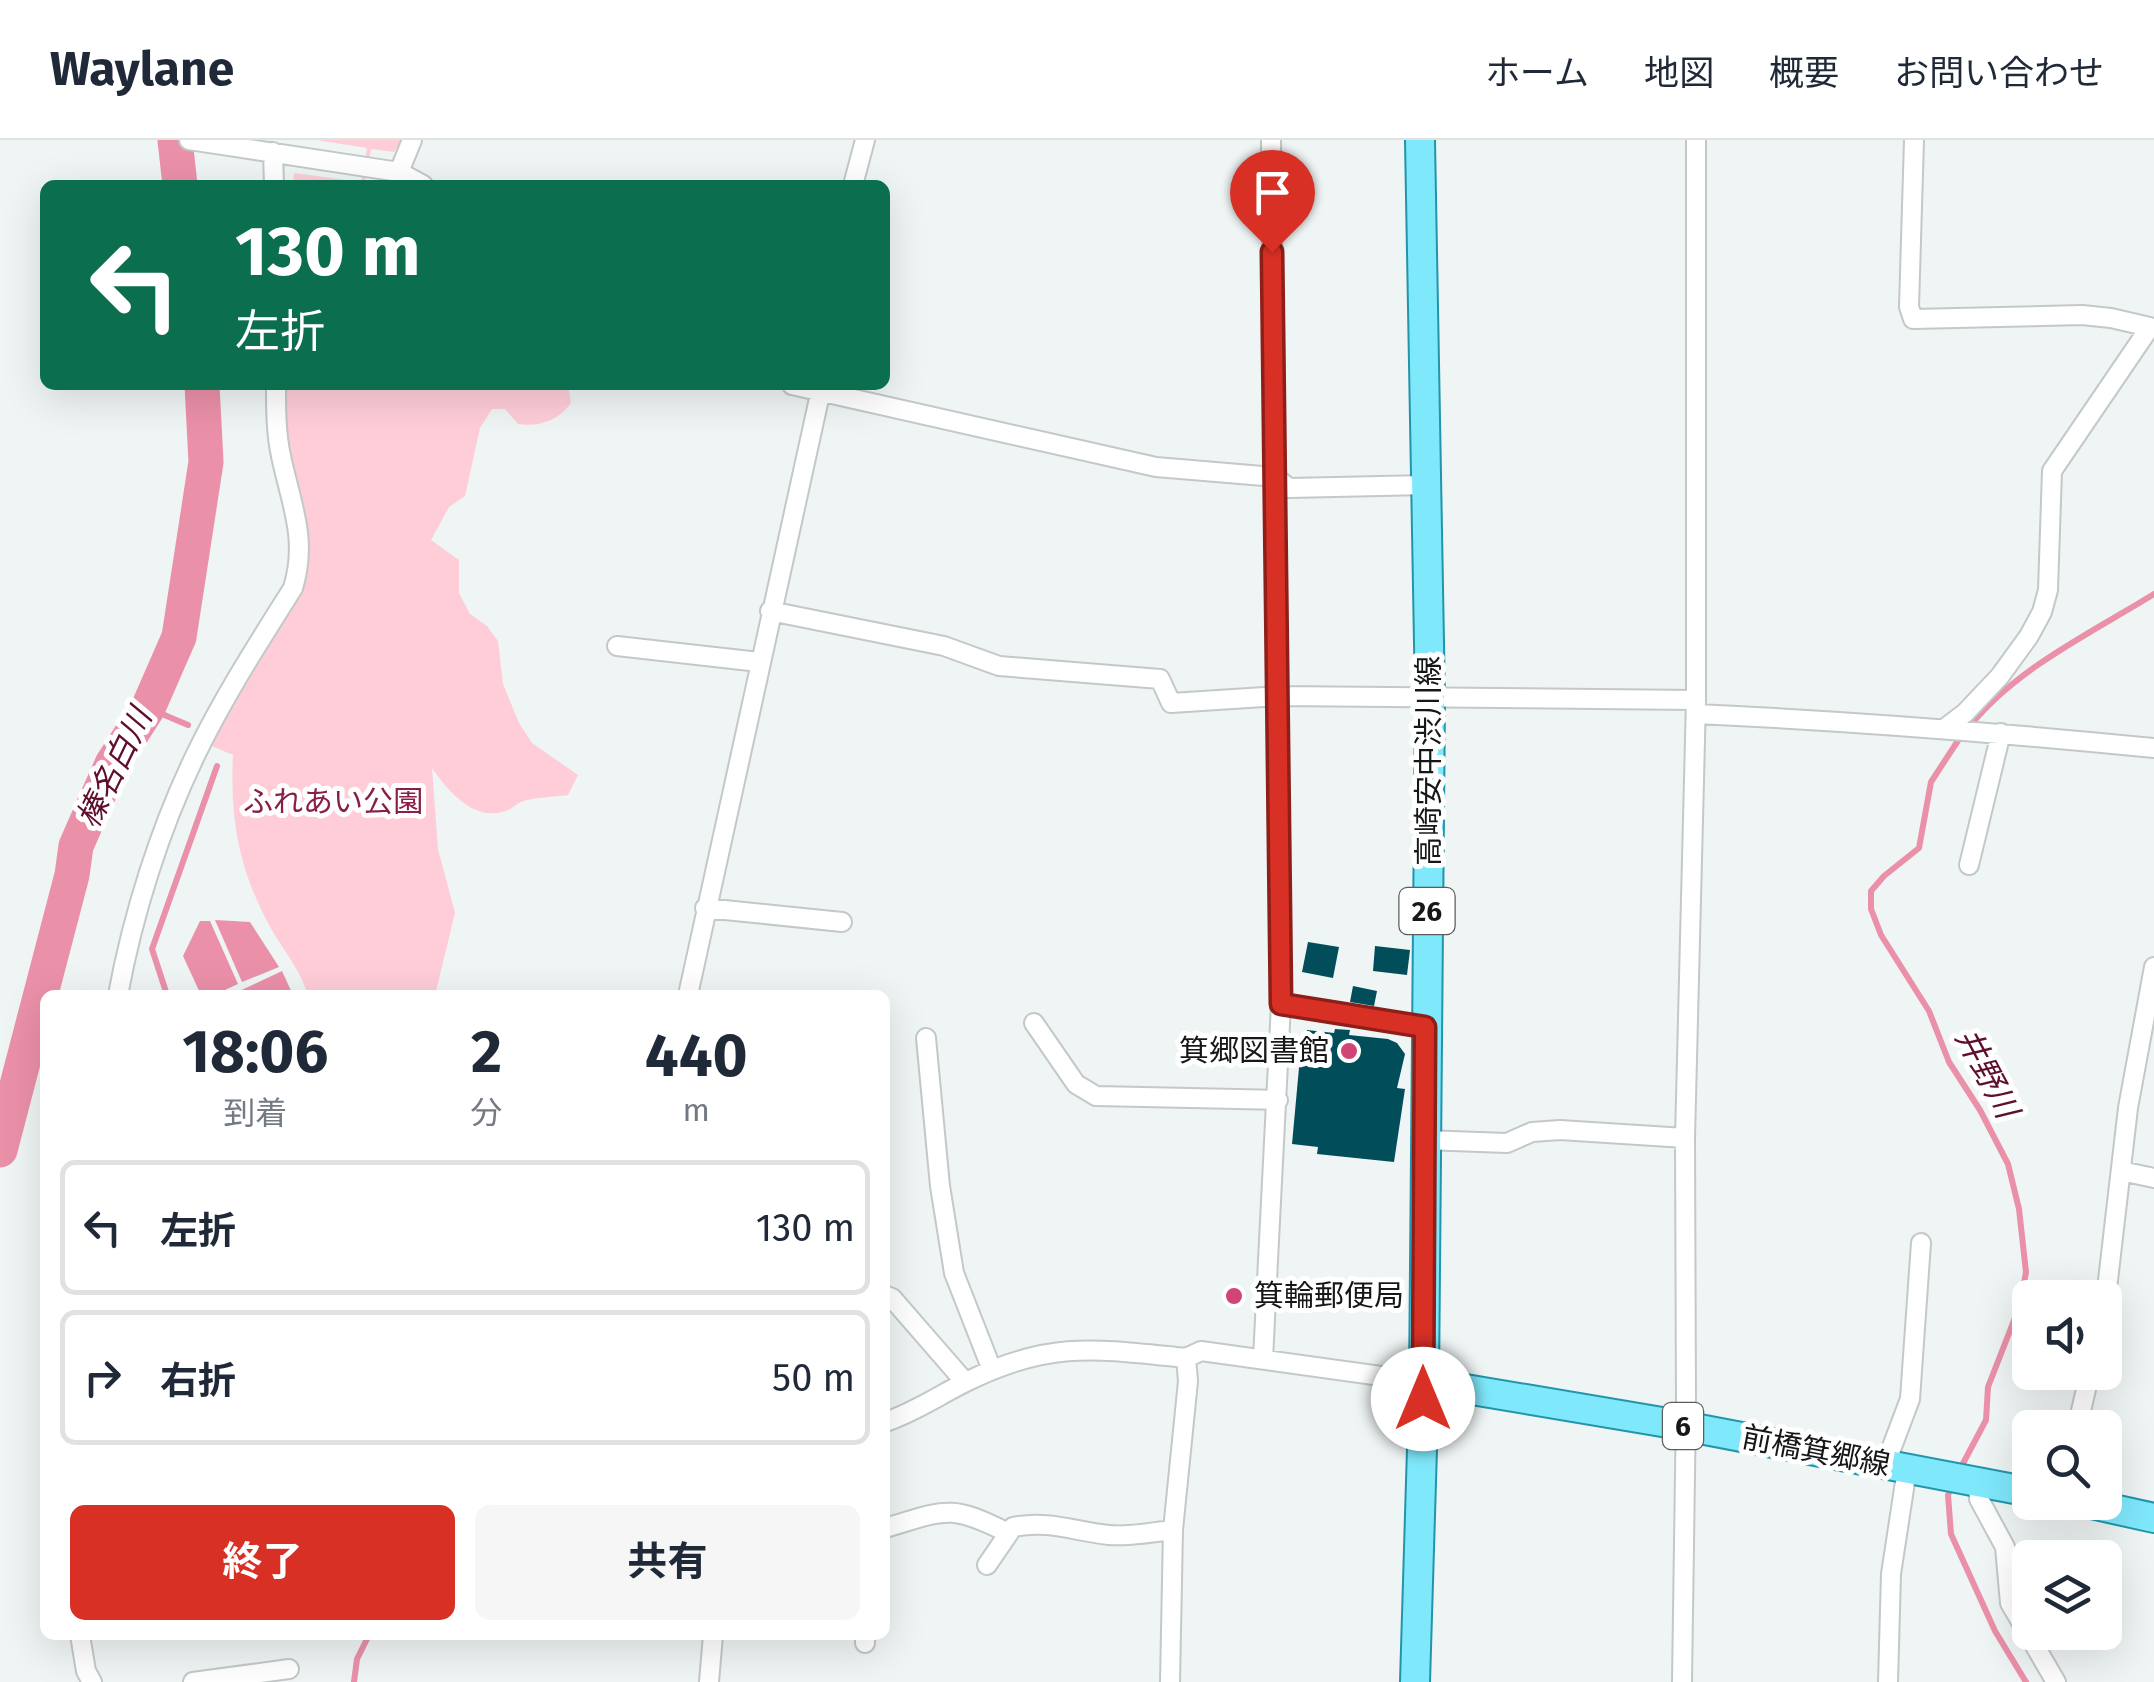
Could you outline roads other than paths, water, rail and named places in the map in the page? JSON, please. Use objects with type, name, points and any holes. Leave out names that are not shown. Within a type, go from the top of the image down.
[{"type":"main road","name":"高崎安中渋川線","points":[[1414,1682],[1424,1382],[1430,699],[1420,140]]},
{"type":"main road","name":"前橋箕郷線","points":[[1424,1382],[1686,1426],[2012,1488]]},
{"type":"main road","points":[[2122,1511],[2154,1518]]},
{"type":"street","points":[[189,140],[399,172],[414,180]]},
{"type":"street","points":[[399,172],[412,140]]},
{"type":"street","points":[[854,180],[864,140]]},
{"type":"street","points":[[1263,1359],[1281,1004],[1271,140]]},
{"type":"street","points":[[1682,1682],[1685,1138],[1696,707],[1696,140]]},
{"type":"street","points":[[1914,140],[1909,308],[1912,319],[2082,316],[2112,318],[2152,328],[2052,471],[2048,590],[2042,612],[2000,676],[1950,729]]},
{"type":"street","points":[[268,152],[273,180]]},
{"type":"street","points":[[119,990],[140,907],[178,796],[222,705],[292,588],[300,565],[298,527],[278,438],[276,390]]},
{"type":"street","points":[[689,990],[822,390]]},
{"type":"street","points":[[826,390],[1156,467],[1274,477],[1289,488],[1427,486]]},
{"type":"street","points":[[770,611],[944,646],[999,666],[1160,679],[1170,702],[1279,696],[1696,707],[2154,748]]},
{"type":"street","points":[[617,646],[759,662]]},
{"type":"street","points":[[1969,866],[2000,733]]},
{"type":"street","points":[[705,908],[842,922]]},
{"type":"street","points":[[2108,1280],[2128,1108],[2154,968]]},
{"type":"street","points":[[1281,1004],[1425,1027]]},
{"type":"street","points":[[1034,1023],[1076,1084],[1096,1096],[1278,1100]]},
{"type":"street","points":[[926,1038],[940,1186],[954,1274],[992,1370]]},
{"type":"street","points":[[1424,1140],[1507,1144],[1532,1132],[1560,1130],[1685,1138]]},
{"type":"street","points":[[2121,1171],[2154,1178]]},
{"type":"street","points":[[1888,1682],[1898,1467],[1890,1452],[1910,1399],[1920,1243]]},
{"type":"street","points":[[890,1297],[966,1382]]},
{"type":"street","points":[[890,1420],[913,1413],[992,1370],[1044,1352],[1091,1348],[1186,1358],[1201,1351],[1424,1382]]},
{"type":"street","points":[[1170,1682],[1174,1530],[1188,1381],[1186,1358]]},
{"type":"street","points":[[1963,1478],[1980,1499],[2005,1546],[2010,1602],[2056,1682]]},
{"type":"street","points":[[890,1527],[959,1511],[1006,1532]]},
{"type":"street","points":[[987,1565],[1012,1527],[1054,1523],[1109,1535],[1174,1530]]},
{"type":"street","points":[[81,1640],[92,1682]]},
{"type":"street","points":[[710,1682],[713,1640]]},
{"type":"street","points":[[194,1682],[288,1669]]},
{"type":"waterway","name":"榛名白川","points":[[175,140],[179,180]]},
{"type":"waterway","name":"榛名白川","points":[[42,990],[76,846],[112,764],[148,708],[179,637],[206,462],[202,390]]},
{"type":"waterway","name":"井野川","points":[[1969,727],[2032,669],[2154,594]]},
{"type":"waterway","points":[[148,708],[188,725]]},
{"type":"waterway","name":"井野川","points":[[1959,1471],[1986,1420],[1988,1387],[2020,1305],[2026,1272],[2019,1209],[2008,1164],[1949,1062],[1929,1011],[1881,935],[1871,909],[1871,891],[1919,848],[1931,782],[1961,736]]},
{"type":"waterway","points":[[165,990],[152,949],[217,766]]},
{"type":"waterway","name":"榛名白川","points":[[0,1150],[40,997]]},
{"type":"waterway","name":"井野川","points":[[1952,1487],[1948,1495],[1951,1534],[1995,1631],[2026,1682]]},
{"type":"waterway","points":[[354,1682],[357,1659],[366,1640]]},
{"type":"place","name":"箕郷図書館","points":[[1349,1051]]},
{"type":"place","name":"箕輪郵便局","points":[[1234,1296]]},
{"type":"park label","name":"ふれあい公園","points":[[333,802]]}]
